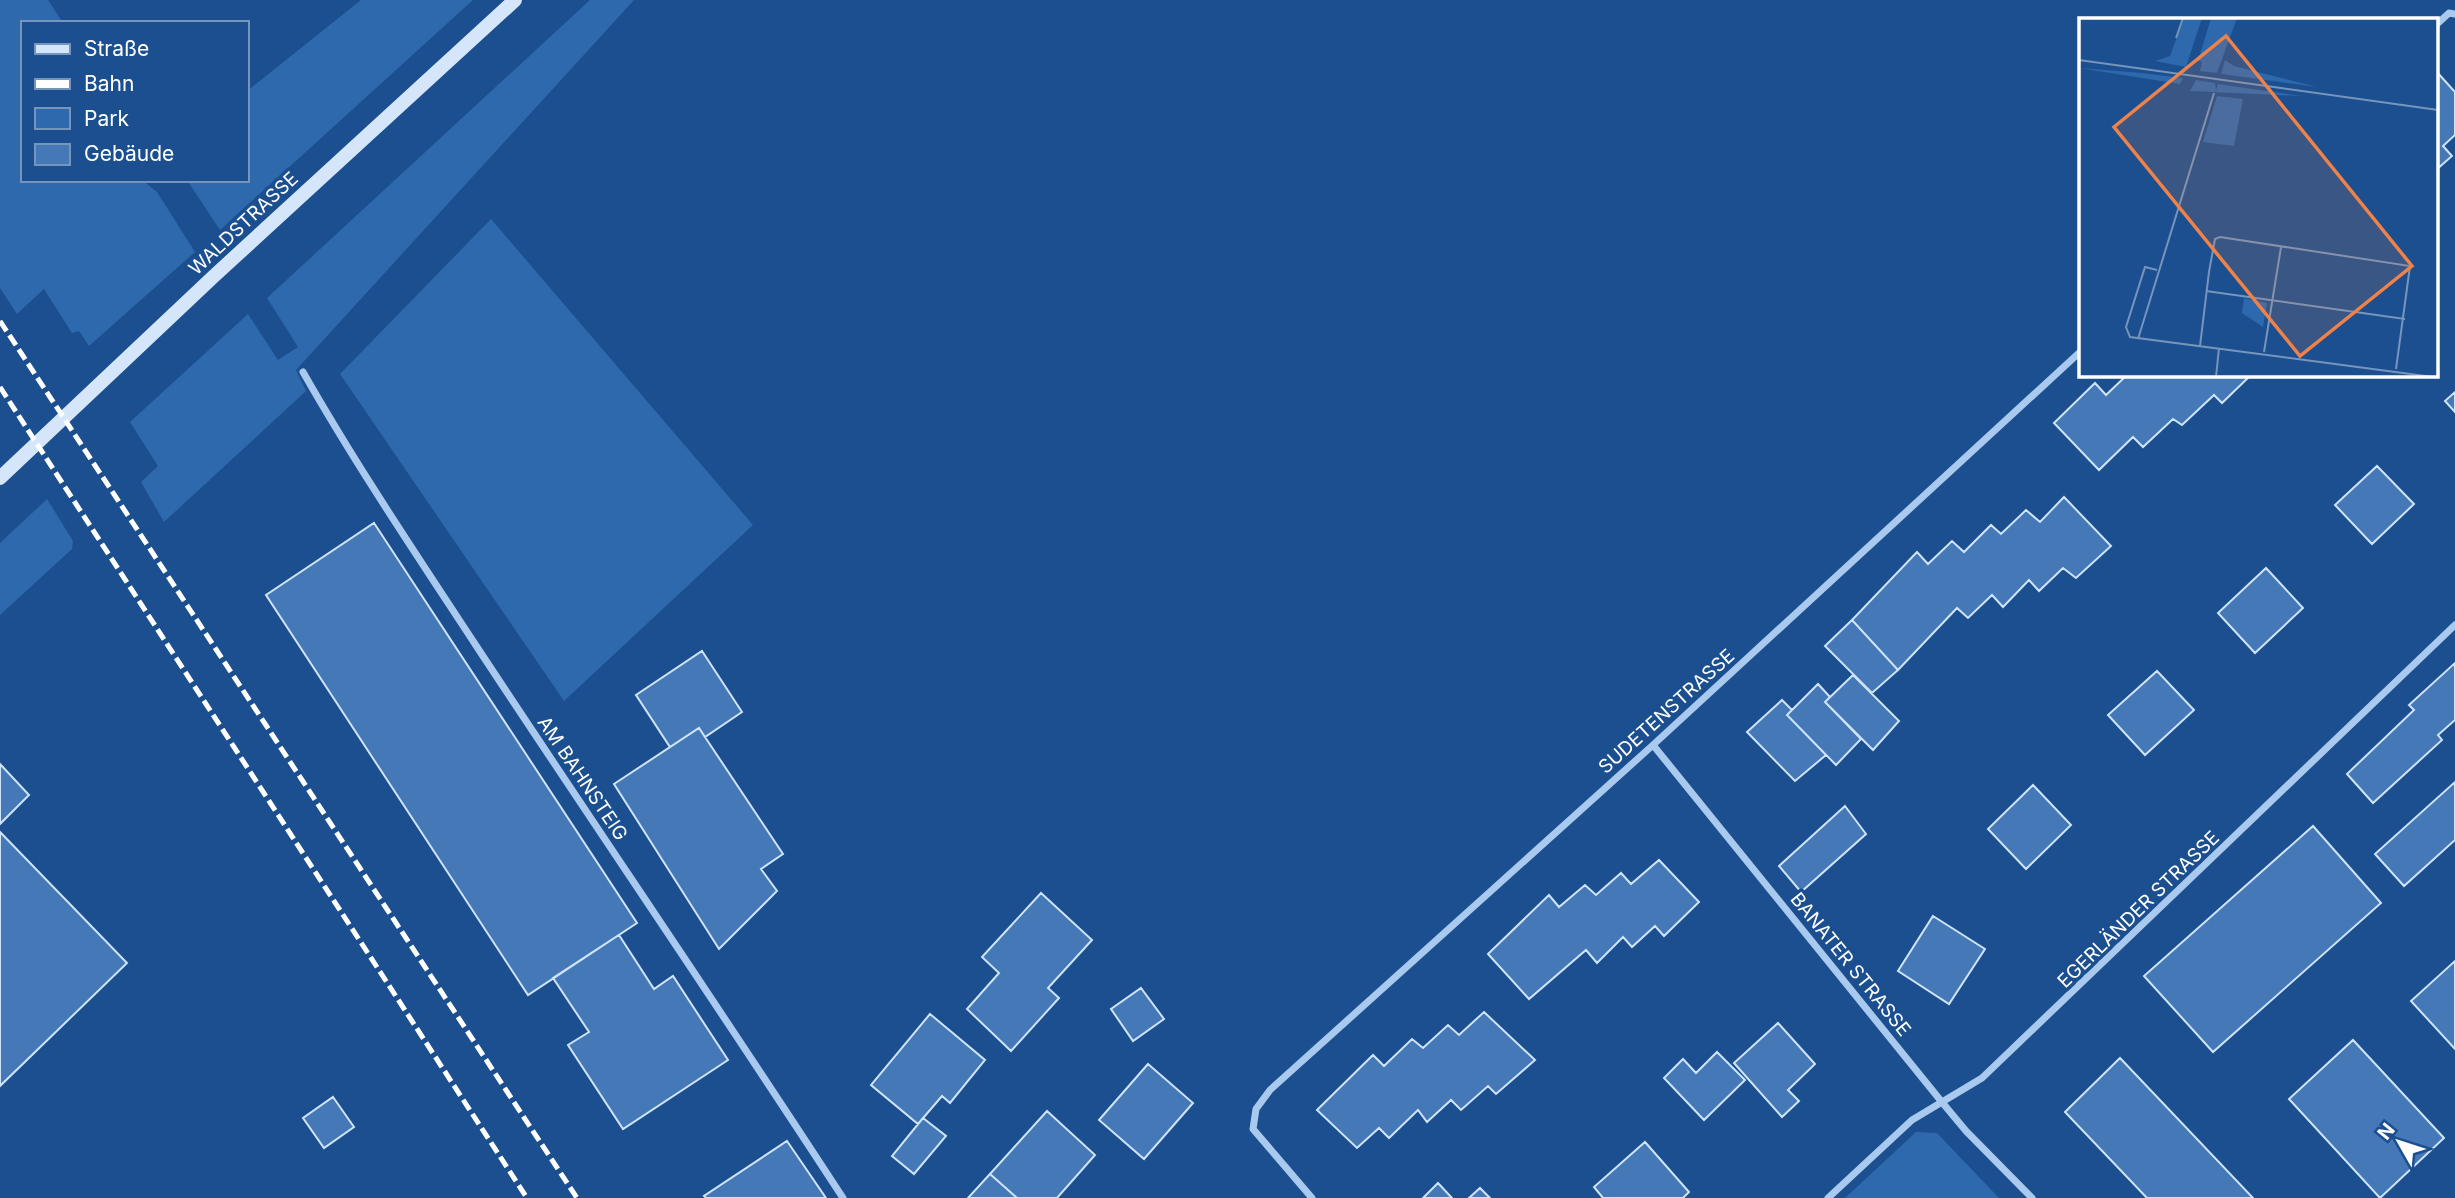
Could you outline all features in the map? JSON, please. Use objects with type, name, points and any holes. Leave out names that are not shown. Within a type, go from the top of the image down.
[{"type":"main road","name":"WALDSTRASSE","points":[[0,478],[515,0]]},
{"type":"street","points":[[2438,23],[2449,13],[2455,14]]},
{"type":"street","name":"SUDETENSTRASSE","points":[[1312,1198],[1253,1129],[1256,1109],[1270,1090],[2079,354]]},
{"type":"street","name":"AM BAHNSTEIG","points":[[303,372],[352,455],[843,1198]]},
{"type":"street","name":"EGERLÄNDER STRASSE","points":[[1828,1198],[1912,1120],[1982,1078],[2455,625]]},
{"type":"street","name":"BANATER STRASSE","points":[[1653,744],[1966,1131],[2032,1198]]},
{"type":"green space","points":[[0,0],[48,0],[62,21],[21,21],[21,182],[144,182],[157,192],[195,252],[89,346],[79,331],[72,333],[44,289],[17,314],[0,288]]},
{"type":"green space","points":[[361,0],[473,0],[220,230],[188,182],[248,182],[248,90]]},
{"type":"green space","points":[[590,0],[634,0],[296,370],[306,391],[164,522],[141,482],[158,466],[130,422],[248,314],[278,360],[298,347],[267,298]]},
{"type":"green space","points":[[491,219],[753,525],[564,701],[340,374]]},
{"type":"green space","points":[[47,499],[73,541],[72,549],[0,615],[0,543]]},
{"type":"green space","points":[[1916,1132],[1937,1133],[1999,1198],[1845,1198]]},
{"type":"building","points":[[2438,73],[2455,92],[2455,135],[2443,146],[2452,156],[2438,168]]},
{"type":"building","points":[[2126,376],[2250,376],[2222,403],[2214,395],[2182,425],[2173,419],[2143,447],[2133,437],[2099,470],[2054,423],[2095,383],[2106,395]]},
{"type":"building","points":[[2455,392],[2455,412],[2445,401]]},
{"type":"building","points":[[2377,466],[2414,504],[2372,544],[2335,505]]},
{"type":"building","points":[[2064,497],[2111,546],[2076,578],[2063,568],[2039,591],[2029,580],[2003,607],[1992,595],[1968,618],[1957,608],[1898,670],[1852,620],[1917,552],[1928,564],[1952,541],[1964,552],[1991,525],[2001,534],[2026,510],[2040,522]]},
{"type":"building","points":[[374,523],[637,923],[528,995],[266,595]]},
{"type":"building","points":[[2266,568],[2303,608],[2255,653],[2218,613]]},
{"type":"building","points":[[1852,620],[1898,670],[1872,693],[1825,646]]},
{"type":"building","points":[[702,651],[742,712],[705,737],[699,728],[670,747],[636,695]]},
{"type":"building","points":[[2455,663],[2455,720],[2438,735],[2442,740],[2373,803],[2347,774],[2414,710],[2409,705]]},
{"type":"building","points":[[2157,671],[2194,710],[2145,755],[2108,715]]},
{"type":"building","points":[[1853,675],[1899,721],[1873,750],[1825,702]]},
{"type":"building","points":[[1818,684],[1830,697],[1825,702],[1861,739],[1836,765],[1787,715]]},
{"type":"building","points":[[1782,700],[1792,710],[1787,715],[1826,755],[1795,781],[1747,732]]},
{"type":"building","points":[[699,728],[783,854],[761,869],[777,891],[719,949],[614,784]]},
{"type":"building","points":[[0,764],[29,795],[0,824]]},
{"type":"building","points":[[2455,782],[2455,840],[2404,886],[2375,854]]},
{"type":"building","points":[[2033,785],[2071,825],[2026,869],[1988,829]]},
{"type":"building","points":[[1845,806],[1866,834],[1801,892],[1779,866]]},
{"type":"building","points":[[2313,826],[2381,903],[2213,1052],[2144,976]]},
{"type":"building","points":[[0,832],[127,963],[0,1086]]},
{"type":"building","points":[[1659,860],[1699,902],[1664,936],[1655,926],[1632,947],[1623,937],[1597,963],[1586,950],[1529,999],[1488,954],[1549,895],[1559,907],[1585,885],[1596,895],[1621,873],[1631,884]]},
{"type":"building","points":[[1041,893],[1092,940],[1048,988],[1059,998],[1011,1051],[967,1009],[999,973],[982,957]]},
{"type":"building","points":[[1933,916],[1985,949],[1949,1004],[1898,971]]},
{"type":"building","points":[[619,935],[654,989],[673,976],[728,1060],[623,1129],[568,1045],[589,1032],[553,978]]},
{"type":"building","points":[[2455,961],[2455,1049],[2411,1001]]},
{"type":"building","points":[[1141,988],[1164,1019],[1133,1041],[1111,1009]]},
{"type":"building","points":[[1484,1012],[1535,1060],[1496,1094],[1488,1086],[1461,1110],[1451,1100],[1427,1122],[1418,1110],[1389,1138],[1379,1128],[1357,1148],[1317,1110],[1373,1055],[1384,1066],[1412,1039],[1423,1048],[1448,1025],[1459,1035]]},
{"type":"building","points":[[930,1014],[985,1060],[950,1103],[942,1096],[918,1124],[871,1085]]},
{"type":"building","points":[[1778,1023],[1815,1064],[1788,1090],[1799,1101],[1782,1117],[1734,1063]]},
{"type":"building","points":[[2353,1040],[2444,1138],[2380,1198],[2289,1099]]},
{"type":"building","points":[[1717,1052],[1745,1080],[1704,1120],[1664,1078],[1683,1059],[1696,1073]]},
{"type":"building","points":[[2120,1058],[2253,1198],[2147,1198],[2065,1112]]},
{"type":"building","points":[[1148,1064],[1193,1103],[1144,1159],[1099,1120]]},
{"type":"building","points":[[333,1097],[354,1127],[324,1148],[303,1118]]},
{"type":"building","points":[[1047,1111],[1095,1155],[1057,1198],[1017,1198],[990,1174]]},
{"type":"building","points":[[923,1118],[946,1136],[914,1174],[892,1156]]},
{"type":"building","points":[[787,1141],[826,1198],[704,1196]]},
{"type":"building","points":[[1645,1142],[1689,1192],[1683,1198],[1603,1198],[1594,1187]]},
{"type":"building","points":[[990,1174],[1017,1198],[968,1198]]},
{"type":"building","points":[[1438,1183],[1452,1198],[1423,1198]]},
{"type":"building","points":[[1480,1188],[1490,1198],[1469,1198]]},
{"type":"railway","points":[[0,321],[577,1198]]},
{"type":"railway","points":[[0,387],[527,1198]]}]
